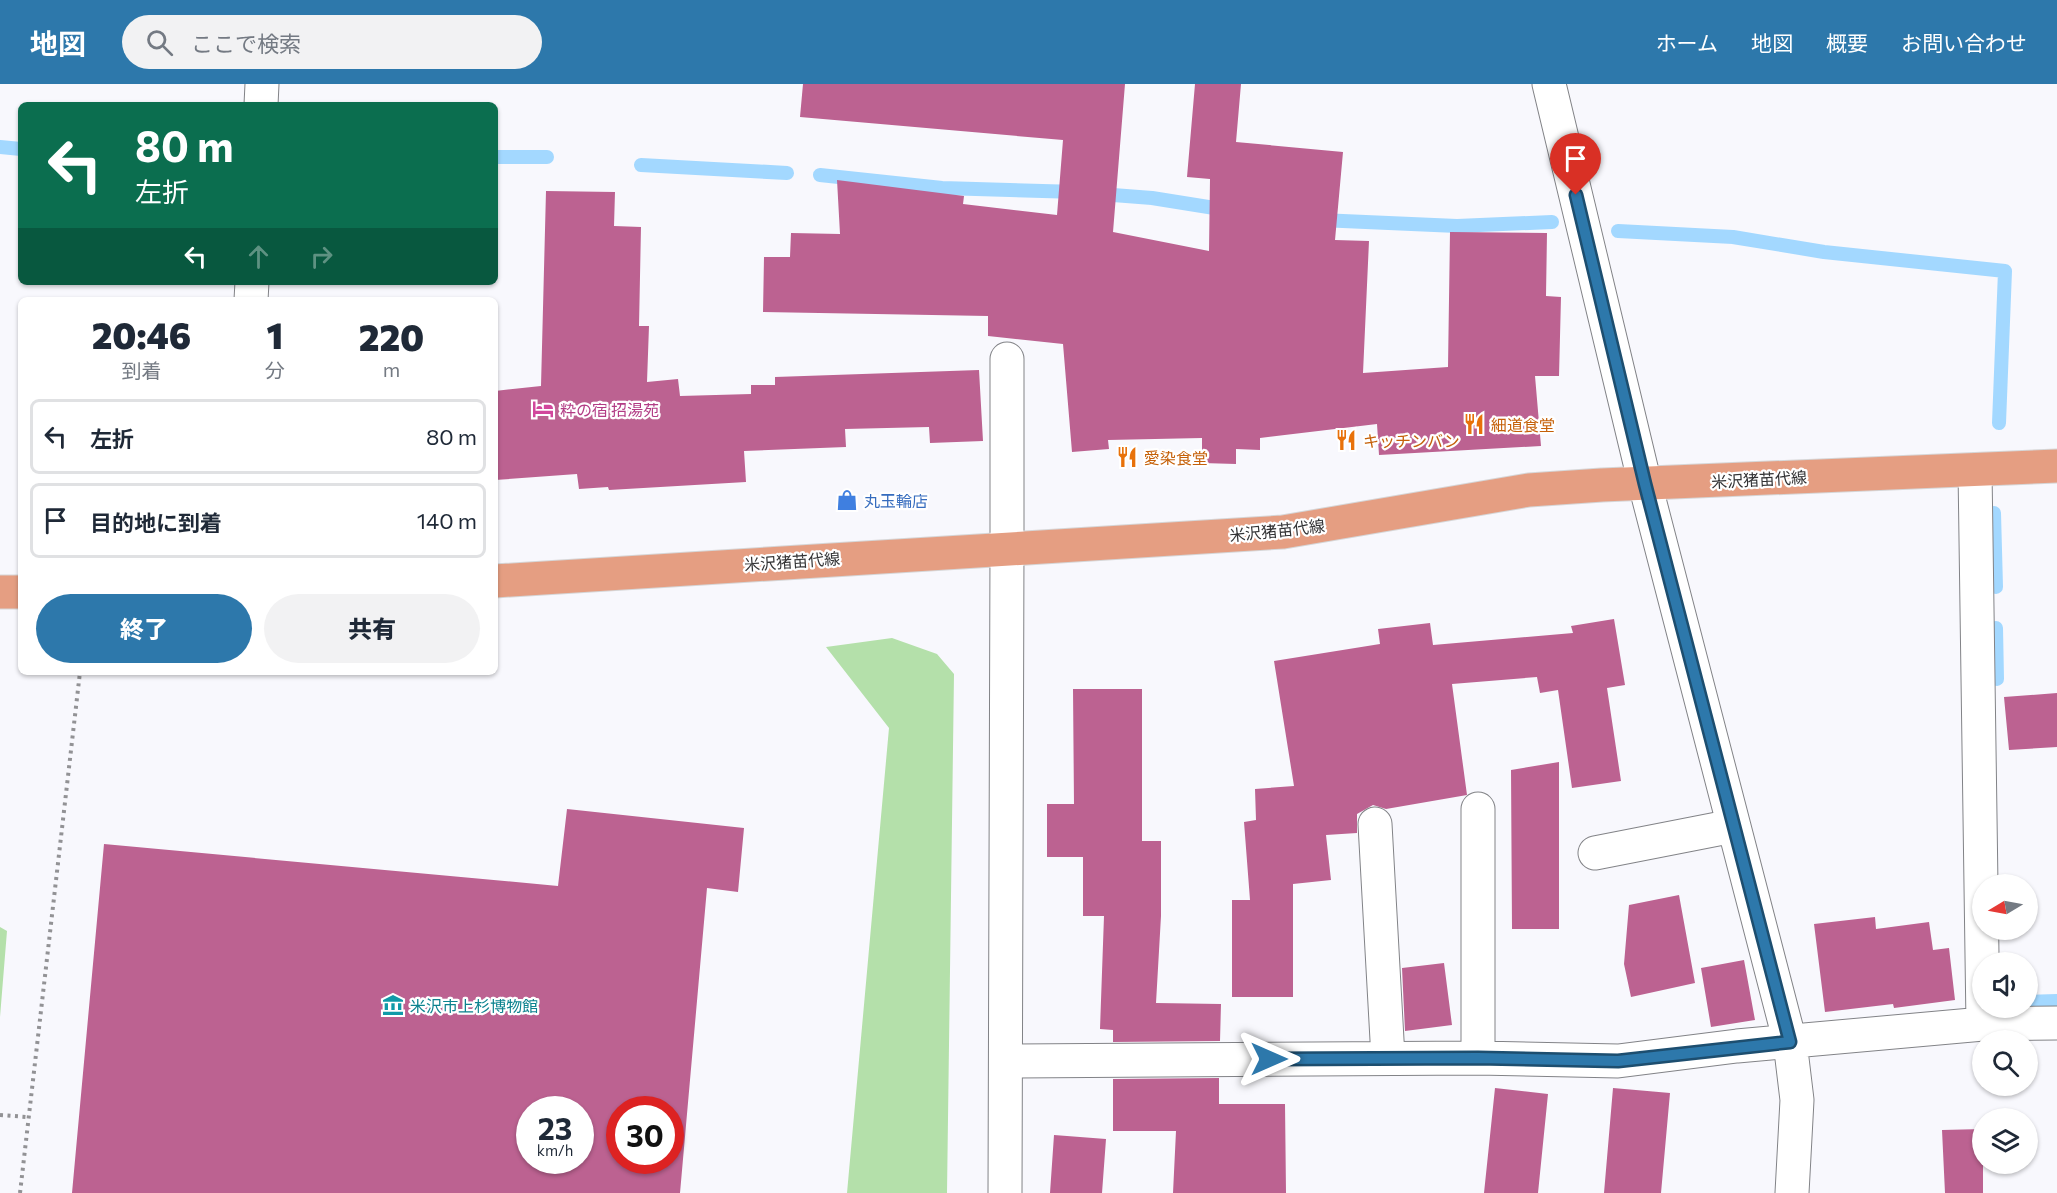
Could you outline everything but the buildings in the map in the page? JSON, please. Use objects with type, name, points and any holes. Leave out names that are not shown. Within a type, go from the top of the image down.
[{"type":"main road","name":"米沢猪苗代線","points":[[498,581],[1007,547],[1283,532],[1528,490],[2057,466]]},
{"type":"main road","points":[[0,592],[18,592]]},
{"type":"street","points":[[261,102],[262,84]]},
{"type":"street","points":[[1549,84],[1645,484],[1790,1042],[1797,1100],[1792,1193]]},
{"type":"street","points":[[1005,1193],[1007,359]]},
{"type":"street","points":[[1975,470],[1983,1024]]},
{"type":"street","points":[[1478,809],[1478,1058]]},
{"type":"street","points":[[1375,824],[1388,1058]]},
{"type":"street","points":[[1595,853],[1733,826]]},
{"type":"street","points":[[1007,1061],[1388,1058],[1618,1061],[1983,1024],[2057,1023]]},
{"type":"path","points":[[20,1193],[80,675]]},
{"type":"path","points":[[0,1115],[27,1117]]},
{"type":"green space","points":[[892,638],[937,654],[954,674],[947,1193],[847,1193],[889,728],[826,647]]},
{"type":"green space","points":[[0,927],[7,931],[0,1017]]},
{"type":"waterway","points":[[0,147],[18,149]]},
{"type":"waterway","points":[[498,157],[547,157]]},
{"type":"waterway","points":[[641,165],[787,173]]},
{"type":"waterway","points":[[820,175],[942,188],[1078,192]]},
{"type":"waterway","points":[[1100,194],[1152,198],[1227,210]]},
{"type":"waterway","points":[[1320,220],[1457,226],[1552,222]]},
{"type":"waterway","points":[[1618,231],[1733,237],[1824,252],[2005,271],[1999,423]]},
{"type":"waterway","points":[[1994,513],[1996,587]]},
{"type":"waterway","points":[[1996,628],[1997,679]]},
{"type":"waterway","points":[[2038,1002],[2057,1001]]},
{"type":"place","name":"粋の宿 招湯苑","points":[[543,409]]},
{"type":"place","name":"細道食堂","points":[[1474,424]]},
{"type":"place","name":"キッチンバン","points":[[1346,440]]},
{"type":"place","name":"愛染食堂","points":[[1127,457]]},
{"type":"place","name":"丸玉輪店","points":[[847,500]]},
{"type":"place","name":"米沢市上杉博物館","points":[[393,1005]]},
{"type":"route","points":[[1269,1059],[1478,1058],[1618,1061],[1737,1046],[1790,1042],[1645,484],[1576,195]]}]
